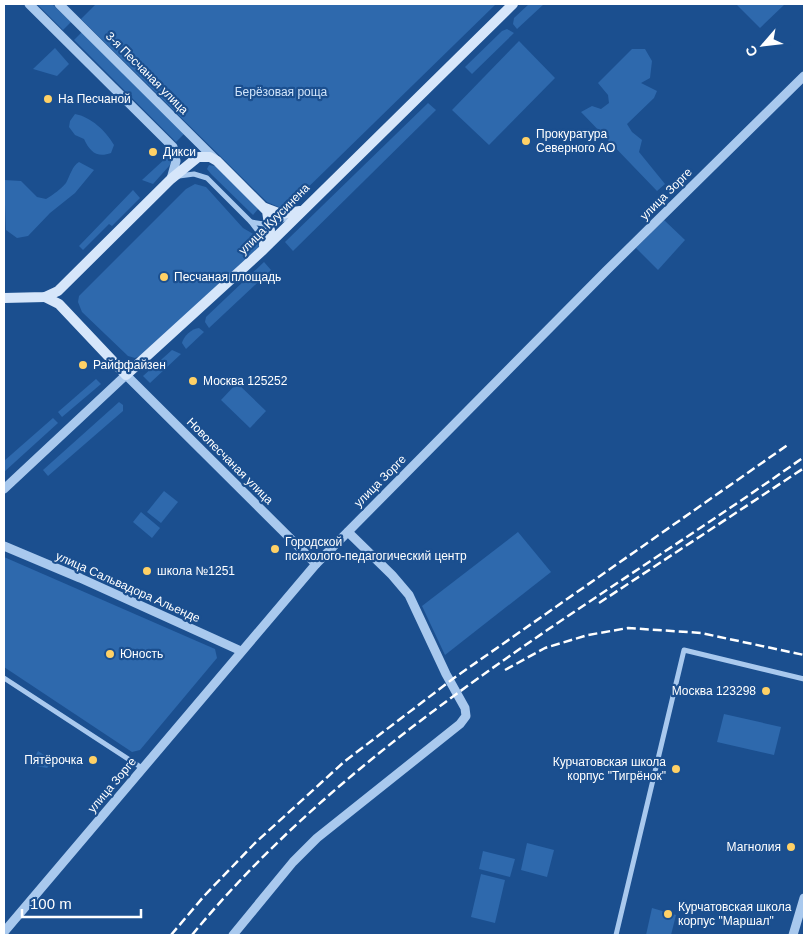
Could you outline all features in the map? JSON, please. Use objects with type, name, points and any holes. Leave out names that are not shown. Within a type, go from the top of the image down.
[{"type":"main road","name":"улица Куусинена","points":[[126,375],[263,250],[513,4]]},
{"type":"main road","points":[[4,298],[45,296],[58,291],[171,179],[198,157],[210,157],[217,161],[264,208],[269,216],[270,225],[263,250]]},
{"type":"main road","points":[[264,208],[281,214],[300,212]]},
{"type":"main road","points":[[65,311],[63,296],[72,278]]},
{"type":"main road","points":[[45,296],[65,311],[126,375]]},
{"type":"street","points":[[29,4],[173,147],[176,161],[171,179],[194,174],[207,178],[260,234],[263,250]]},
{"type":"street","name":"3-я Песчаная улица","points":[[59,4],[217,161]]},
{"type":"street","name":"улица Зорге","points":[[4,932],[316,564],[606,271],[804,76]]},
{"type":"street","points":[[250,222],[270,225],[300,212]]},
{"type":"street","name":"улица Куусинена","points":[[4,489],[126,375]]},
{"type":"street","name":"Новопесчаная улица","points":[[126,375],[316,564]]},
{"type":"street","points":[[233,935],[293,862],[317,838],[460,724],[466,716],[465,708],[446,674],[409,595],[392,575],[348,532]]},
{"type":"street","name":"улица Сальвадора Альенде","points":[[4,546],[80,578],[241,651]]},
{"type":"street","points":[[616,935],[684,650],[804,679]]},
{"type":"street","points":[[4,678],[142,768]]},
{"type":"street","points":[[793,935],[804,898]]},
{"type":"green space","points":[[37,4],[52,4],[71,22],[63,30]]},
{"type":"green space","name":"Берёзовая роща","points":[[96,4],[496,4],[293,202],[281,208],[267,202],[81,19]]},
{"type":"green space","points":[[529,4],[544,4],[517,29],[513,24],[514,18]]},
{"type":"green space","points":[[736,4],[785,4],[760,28]]},
{"type":"green space","points":[[507,29],[514,33],[472,74],[465,67],[502,31]]},
{"type":"green space","points":[[82,32],[185,133],[176,142],[74,40]]},
{"type":"green space","points":[[519,41],[555,78],[489,145],[452,110]]},
{"type":"green space","points":[[55,48],[69,64],[57,76],[33,69]]},
{"type":"green space","points":[[632,49],[645,49],[652,61],[650,78],[641,83],[657,91],[654,98],[627,124],[632,132],[642,140],[639,152],[665,184],[657,191],[581,112],[592,106],[601,109],[609,103],[608,95],[598,83]]},
{"type":"green space","points":[[428,103],[436,110],[293,251],[285,242]]},
{"type":"green space","points":[[75,114],[92,121],[107,135],[114,145],[111,153],[102,155],[94,153],[84,139],[75,135],[69,127],[70,121]]},
{"type":"green space","points":[[167,157],[171,161],[170,165],[153,184],[142,180]]},
{"type":"green space","points":[[79,162],[94,170],[75,193],[50,213],[28,236],[17,238],[6,230],[4,180],[21,181],[37,197],[46,199],[66,183]]},
{"type":"green space","points":[[209,165],[215,166],[259,208],[253,215],[211,174],[207,169]]},
{"type":"green space","points":[[195,184],[206,187],[243,228],[255,235],[259,246],[256,252],[142,355],[135,358],[128,356],[82,312],[78,302],[79,296],[186,189]]},
{"type":"green space","points":[[133,190],[140,198],[112,226],[109,224],[83,250],[79,246]]},
{"type":"green space","points":[[664,220],[685,240],[658,270],[636,248]]},
{"type":"green space","points":[[264,262],[271,270],[209,328],[205,322],[206,317]]},
{"type":"green space","points":[[199,328],[204,332],[186,349],[182,343],[184,338],[191,331]]},
{"type":"green space","points":[[172,350],[181,354],[150,383],[143,376]]},
{"type":"green space","points":[[96,379],[101,384],[62,417],[58,412]]},
{"type":"green space","points":[[237,383],[266,411],[250,428],[221,400]]},
{"type":"green space","points":[[119,402],[123,405],[123,411],[48,476],[43,470]]},
{"type":"green space","points":[[53,418],[58,423],[4,472],[4,461]]},
{"type":"green space","points":[[164,491],[178,502],[161,523],[147,512]]},
{"type":"green space","points":[[141,512],[160,528],[152,538],[133,522]]},
{"type":"green space","points":[[518,532],[551,572],[445,655],[422,606]]},
{"type":"green space","name":"Юность","points":[[4,557],[215,649],[217,658],[140,750],[132,752],[4,667]]},
{"type":"green space","points":[[724,714],[781,727],[774,755],[717,742]]},
{"type":"green space","points":[[38,751],[53,761],[47,768],[31,765]]},
{"type":"green space","points":[[527,843],[554,850],[547,877],[521,870]]},
{"type":"green space","points":[[483,851],[515,859],[510,877],[479,869]]},
{"type":"green space","points":[[481,874],[505,880],[495,923],[471,917]]},
{"type":"green space","points":[[652,908],[676,915],[671,935],[646,935]]},
{"type":"railway","points":[[171,935],[205,895],[255,843],[345,761],[454,678],[789,444]]},
{"type":"railway","points":[[192,935],[257,863],[328,796],[403,734],[561,620],[804,457]]},
{"type":"railway","points":[[599,603],[804,468]]},
{"type":"railway","points":[[505,670],[545,648],[588,635],[628,628],[701,633],[804,655]]},
{"type":"place","name":"На Песчаной","points":[[48,99]]},
{"type":"place","name":"Прокуратура Северного АО","points":[[526,141]]},
{"type":"place","name":"Дикси","points":[[153,152]]},
{"type":"place","name":"Песчаная площадь","points":[[164,277]]},
{"type":"place","name":"Райффайзен","points":[[83,365]]},
{"type":"place","name":"Москва 125252","points":[[193,381]]},
{"type":"place","name":"Городской психолого-педагогический центр","points":[[275,549]]},
{"type":"place","name":"школа №1251","points":[[147,571]]},
{"type":"place","name":"Юность","points":[[110,654]]},
{"type":"place","name":"Москва 123298","points":[[766,691]]},
{"type":"place","name":"Пятёрочка","points":[[93,760]]},
{"type":"place","name":"Курчатовская школа корпус \"Тигрёнок\"","points":[[676,769]]},
{"type":"place","name":"Магнолия","points":[[791,847]]},
{"type":"place","name":"Курчатовская школа корпус \"Маршал\"","points":[[668,914]]}]
